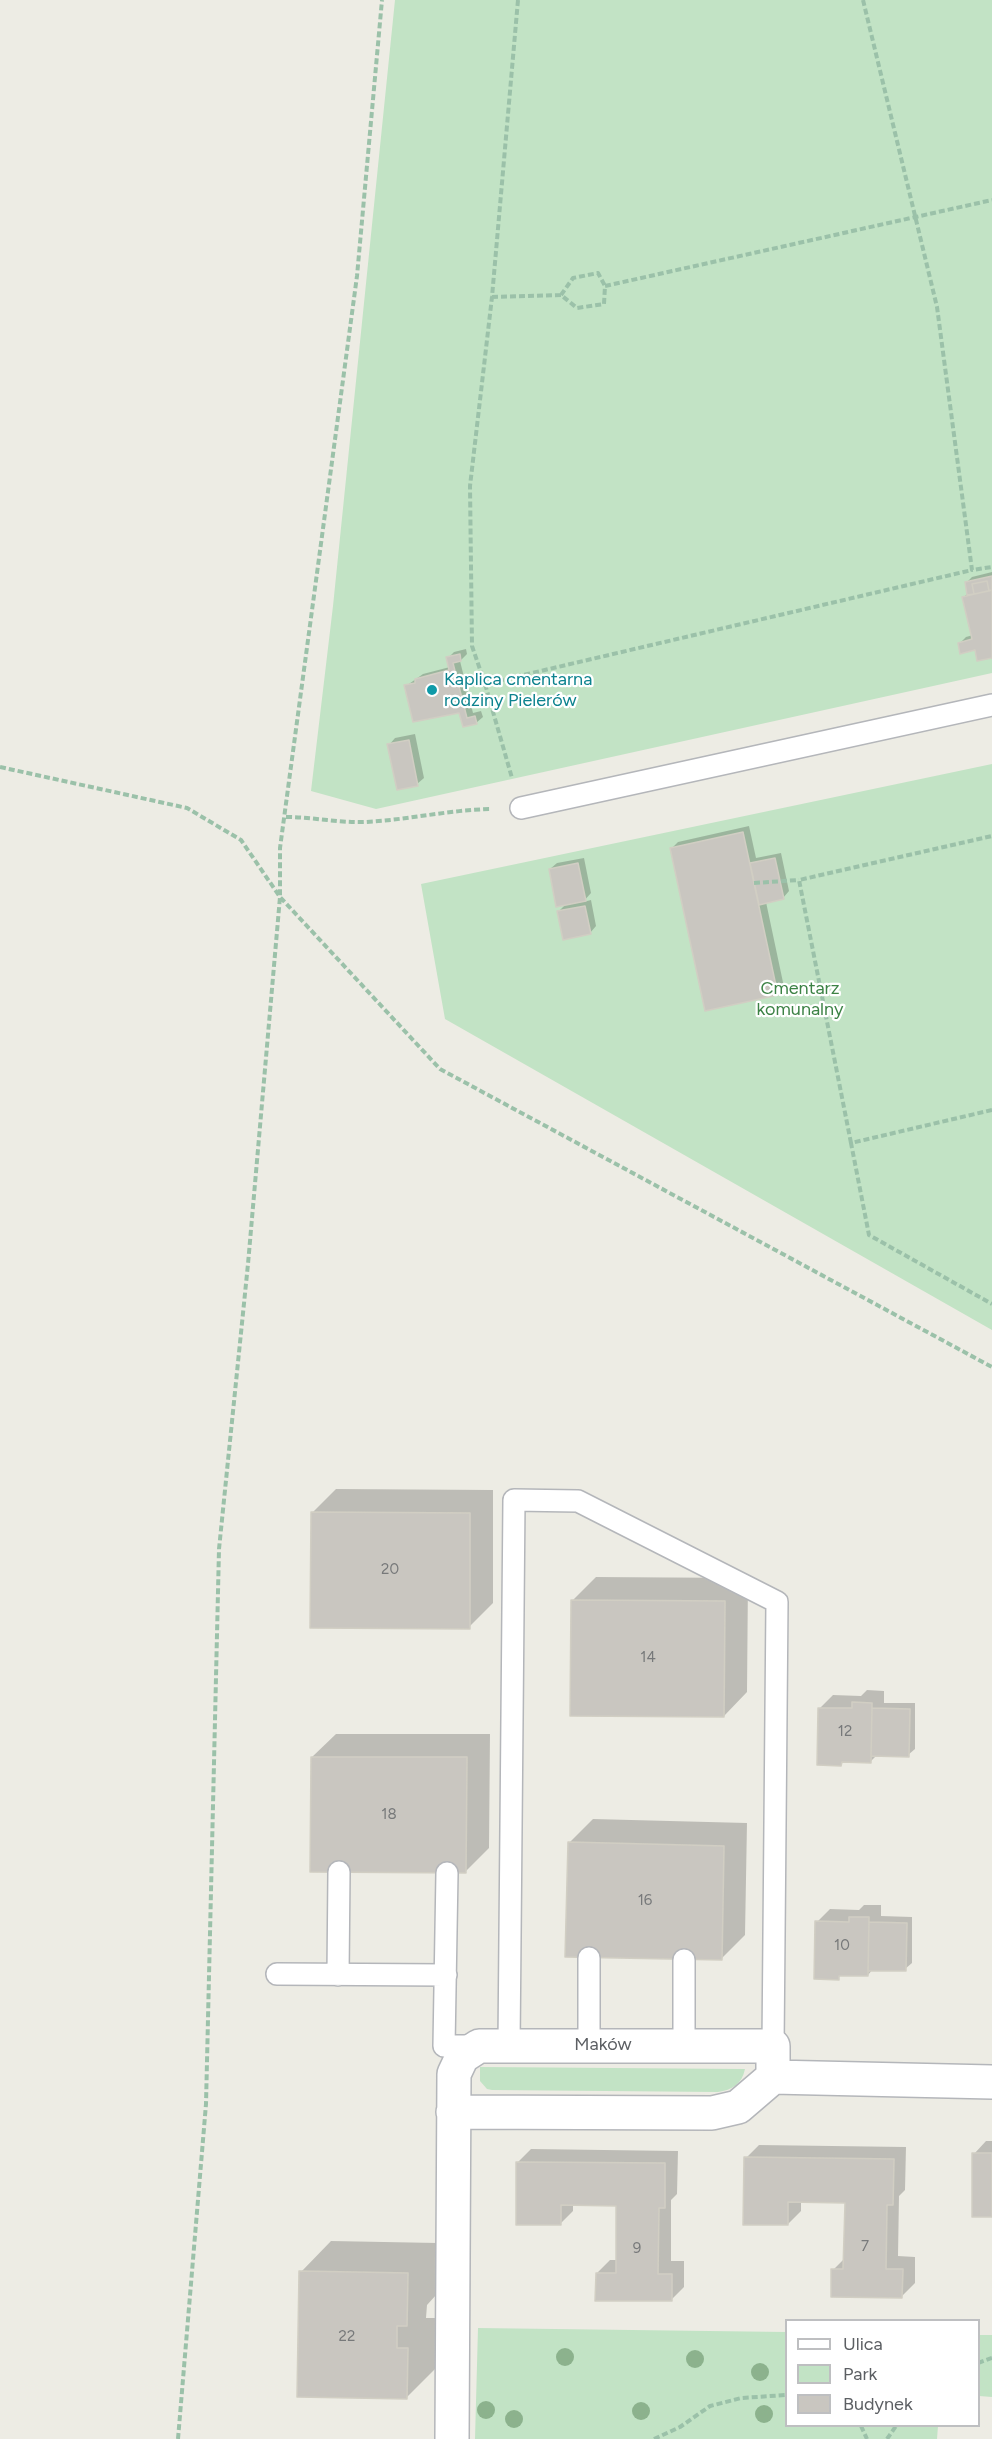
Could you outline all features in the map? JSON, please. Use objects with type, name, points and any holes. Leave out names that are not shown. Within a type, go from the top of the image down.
[{"type":"street","name":"Maków","points":[[494,2045],[684,2046],[773,2062],[992,2082]]},
{"type":"street","points":[[452,2439],[454,2074],[462,2057],[494,2045]]},
{"type":"street","points":[[453,2112],[712,2112],[738,2107],[773,2062]]},
{"type":"lane","points":[[521,808],[992,705]]},
{"type":"lane","points":[[447,1873],[444,2046],[494,2045],[514,1500],[578,1501],[777,1602],[773,2062]]},
{"type":"lane","points":[[338,1974],[339,1872]]},
{"type":"lane","points":[[589,2045],[590,1958]]},
{"type":"lane","points":[[684,1960],[684,2046]]},
{"type":"lane","points":[[277,1974],[446,1975]]},
{"type":"path","points":[[178,2439],[206,2104],[219,1549],[248,1264],[280,897],[280,848],[286,817],[357,276],[382,0]]},
{"type":"path","points":[[286,817],[303,817],[329,822],[366,822],[472,810],[521,808],[472,646],[470,486],[492,297],[518,0]]},
{"type":"path","points":[[863,0],[937,307],[972,570]]},
{"type":"path","points":[[605,286],[992,200]]},
{"type":"path","points":[[492,297],[561,295],[578,308],[604,304],[605,286],[598,273],[573,278],[561,295]]},
{"type":"path","points":[[485,684],[992,567]]},
{"type":"path","points":[[0,767],[187,808],[241,840],[280,897],[440,1070],[992,1367]]},
{"type":"path","points":[[754,883],[799,880],[992,836]]},
{"type":"path","points":[[799,880],[869,1235],[992,1304]]},
{"type":"path","points":[[851,1143],[992,1110]]},
{"type":"path","points":[[654,2439],[680,2427],[710,2406],[741,2398],[785,2395]]},
{"type":"green space","points":[[395,0],[992,0],[992,673],[376,809],[311,791],[333,606]]},
{"type":"green space","name":"Cmentarz komunalny","points":[[992,764],[992,1330],[445,1019],[421,884]]},
{"type":"green space","points":[[480,2067],[745,2069],[736,2085],[718,2092],[492,2090],[487,2089],[480,2081]]},
{"type":"green space","points":[[478,2328],[785,2332],[785,2427],[938,2427],[937,2439],[475,2439]]},
{"type":"green space","points":[[980,2335],[992,2335],[992,2397],[980,2396]]},
{"type":"building","points":[[992,576],[992,590],[989,591],[987,581],[972,584],[974,594],[967,595],[965,582]]},
{"type":"building","points":[[987,581],[989,591],[974,594],[972,584]]},
{"type":"building","points":[[992,590],[992,658],[977,661],[975,650],[960,654],[958,643],[972,639],[962,597]]},
{"type":"building","name":"Kaplica cmentarna rodziny Pielerów","points":[[460,654],[461,661],[453,663],[467,718],[475,716],[477,724],[463,727],[459,713],[413,722],[404,685],[415,683],[415,679],[449,670],[446,657]]},
{"type":"building","points":[[409,740],[418,786],[397,790],[387,744]]},
{"type":"building","points":[[743,832],[778,995],[705,1011],[670,848]]},
{"type":"building","points":[[775,858],[784,899],[759,905],[750,863]]},
{"type":"building","points":[[578,863],[586,901],[556,907],[549,869]]},
{"type":"building","points":[[585,906],[591,934],[563,940],[557,911]]},
{"type":"building","points":[[311,1512],[470,1513],[470,1629],[310,1628]]},
{"type":"building","points":[[571,1600],[725,1601],[724,1717],[570,1716]]},
{"type":"building","points":[[852,1702],[872,1703],[871,1763],[842,1762],[841,1766],[817,1765],[818,1708],[852,1708]]},
{"type":"building","points":[[872,1708],[910,1709],[909,1757],[871,1756]]},
{"type":"building","points":[[311,1757],[467,1757],[466,1873],[310,1872]]},
{"type":"building","points":[[568,1842],[724,1846],[722,1960],[565,1957]]},
{"type":"building","points":[[849,1917],[869,1917],[868,1976],[839,1976],[839,1980],[814,1979],[815,1921],[849,1922]]},
{"type":"building","points":[[869,1922],[907,1923],[906,1971],[868,1971]]},
{"type":"building","points":[[972,2153],[992,2153],[992,2217],[972,2217]]},
{"type":"building","points":[[744,2157],[894,2159],[893,2205],[887,2205],[886,2269],[903,2269],[902,2298],[831,2297],[831,2269],[843,2269],[845,2203],[788,2202],[788,2225],[743,2225]]},
{"type":"building","points":[[516,2162],[665,2163],[665,2208],[659,2208],[658,2274],[672,2274],[672,2301],[595,2301],[596,2273],[616,2273],[616,2206],[561,2205],[561,2225],[516,2225]]},
{"type":"building","points":[[299,2271],[408,2273],[407,2326],[397,2326],[397,2348],[408,2348],[407,2399],[297,2397]]},
{"type":"place","name":"Kaplica cmentarna rodziny Pielerów","points":[[432,690]]}]
